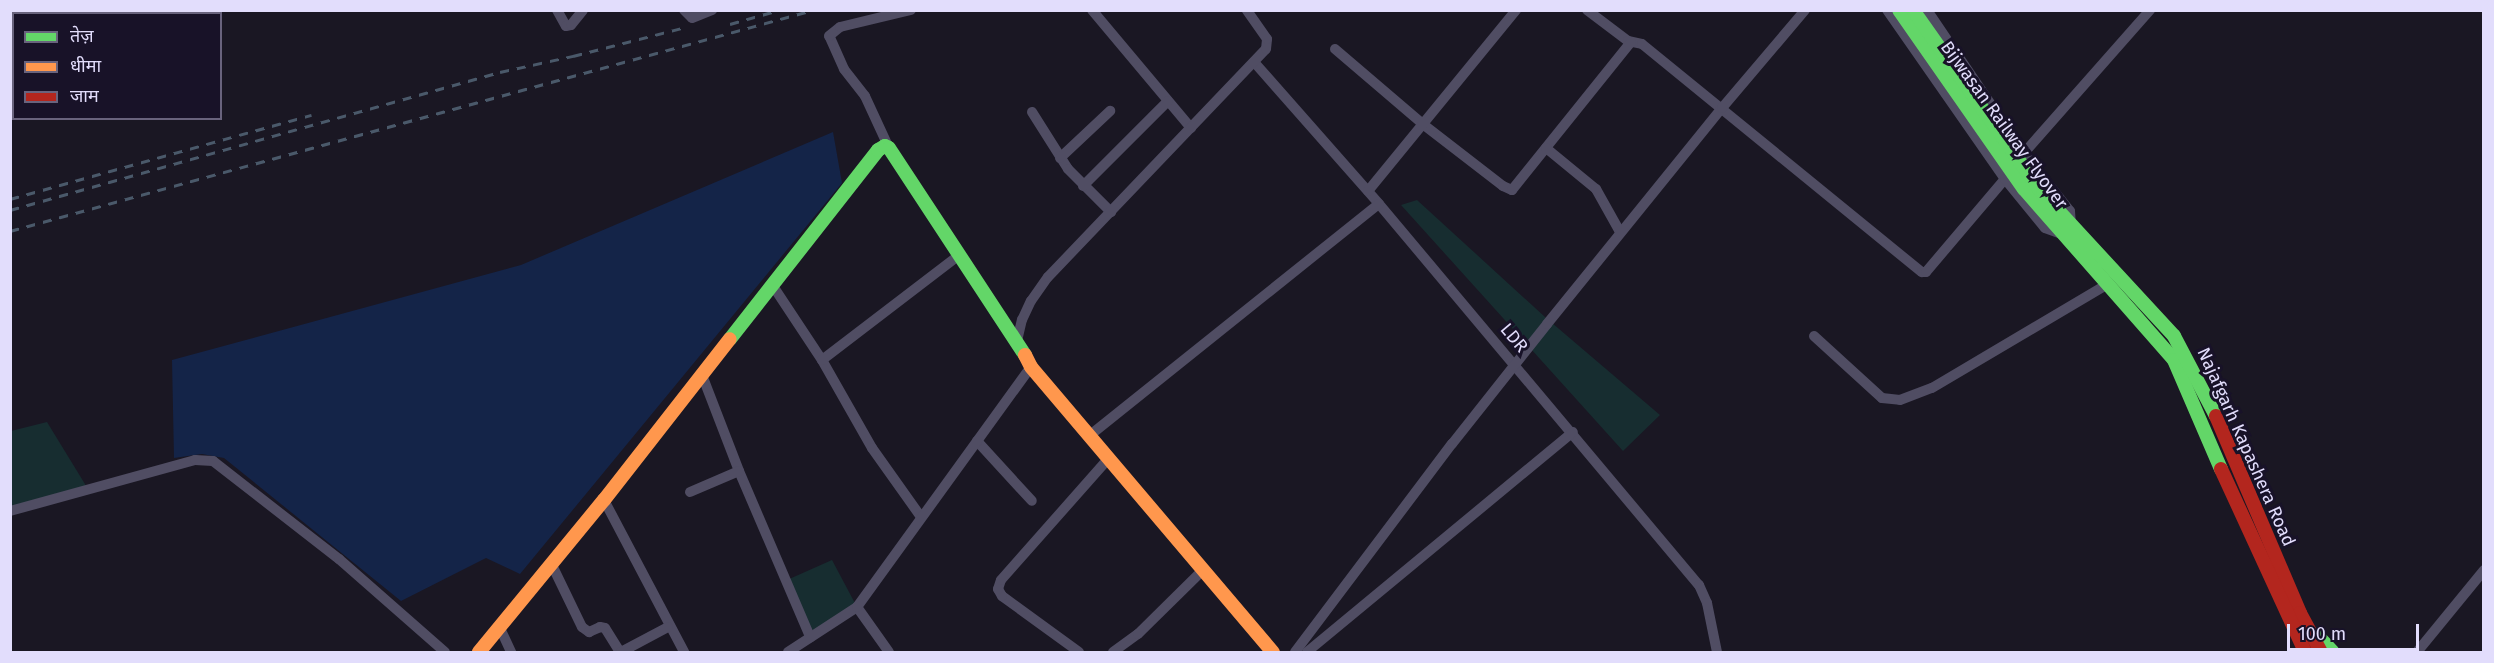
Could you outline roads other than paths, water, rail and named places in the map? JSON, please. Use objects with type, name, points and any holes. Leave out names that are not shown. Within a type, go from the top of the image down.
[{"type":"main road","name":"Bijwasan Railway Flyover","points":[[1899,10],[2002,158],[2049,218],[2067,226]]},
{"type":"main road","name":"Bijwasan Railway Flyover","points":[[1913,10],[2028,175],[2108,284],[2128,296]]},
{"type":"main road","points":[[478,652],[604,500],[878,150],[884,147],[890,148],[958,256],[1017,341],[1031,367],[1273,652]]},
{"type":"main road","name":"Najafgarh Kapashera Road","points":[[2067,226],[2128,296],[2174,336],[2203,388],[2321,652]]},
{"type":"main road","points":[[2128,296],[2174,360],[2183,377],[2232,496],[2305,652]]},
{"type":"main road","points":[[2308,627],[2333,652]]},
{"type":"street","points":[[557,10],[566,26],[571,25],[583,10]]},
{"type":"street","points":[[684,10],[692,18],[712,10]]},
{"type":"street","points":[[890,148],[865,96],[844,69],[829,36],[840,27],[911,10]]},
{"type":"street","points":[[1092,10],[1191,128]]},
{"type":"street","points":[[1017,341],[1022,320],[1042,285],[1268,45],[1247,10]]},
{"type":"street","points":[[1368,191],[1516,10]]},
{"type":"street","points":[[1887,10],[2005,179],[2045,228],[2067,226],[2070,211],[2025,153],[1927,10]]},
{"type":"street","points":[[2025,153],[2150,10]]},
{"type":"street","points":[[1589,11],[1630,42],[1642,44],[1923,273],[2005,179]]},
{"type":"street","points":[[1295,652],[1620,232],[1805,11]]},
{"type":"street","points":[[1335,49],[1424,125],[1507,189],[1515,189],[1630,42]]},
{"type":"street","name":"LDR","points":[[1254,62],[1368,191],[1573,432],[1699,585],[1707,603],[1717,652]]},
{"type":"street","points":[[1083,186],[1168,101]]},
{"type":"street","points":[[1060,158],[1110,111]]},
{"type":"street","points":[[1032,112],[1060,158],[1083,186],[1111,212]]},
{"type":"street","points":[[1546,148],[1596,189],[1620,232]]},
{"type":"street","points":[[1089,436],[1379,204]]},
{"type":"street","points":[[822,360],[958,256]]},
{"type":"street","points":[[1814,336],[1882,398],[1900,400],[1932,388],[2108,284]]},
{"type":"street","points":[[773,286],[822,360],[872,448],[921,517]]},
{"type":"street","points":[[788,652],[857,607],[1031,367]]},
{"type":"street","points":[[702,375],[739,471],[810,637]]},
{"type":"street","points":[[1307,652],[1573,432]]},
{"type":"street","points":[[977,441],[1032,501]]},
{"type":"street","points":[[1079,652],[1002,597],[998,589],[1001,580],[1108,459]]},
{"type":"street","points":[[10,511],[195,460],[213,461],[339,559],[445,652]]},
{"type":"street","points":[[690,492],[739,471]]},
{"type":"street","points":[[604,500],[668,627],[684,652]]},
{"type":"street","points":[[551,563],[582,627],[589,632],[605,628],[620,652],[668,627]]},
{"type":"street","points":[[1113,652],[1138,634],[1203,570]]},
{"type":"street","points":[[2416,652],[2484,570]]},
{"type":"street","points":[[857,607],[887,652]]},
{"type":"street","points":[[499,626],[511,652]]},
{"type":"water","points":[[833,132],[842,183],[520,574],[486,558],[401,601],[224,458],[202,454],[174,458],[172,360],[521,265]]},
{"type":"railway","points":[[730,24],[779,10]]},
{"type":"railway","points":[[10,231],[813,10]]},
{"type":"railway","points":[[10,210],[500,72],[682,28]]},
{"type":"railway","points":[[10,199],[311,115]]}]
